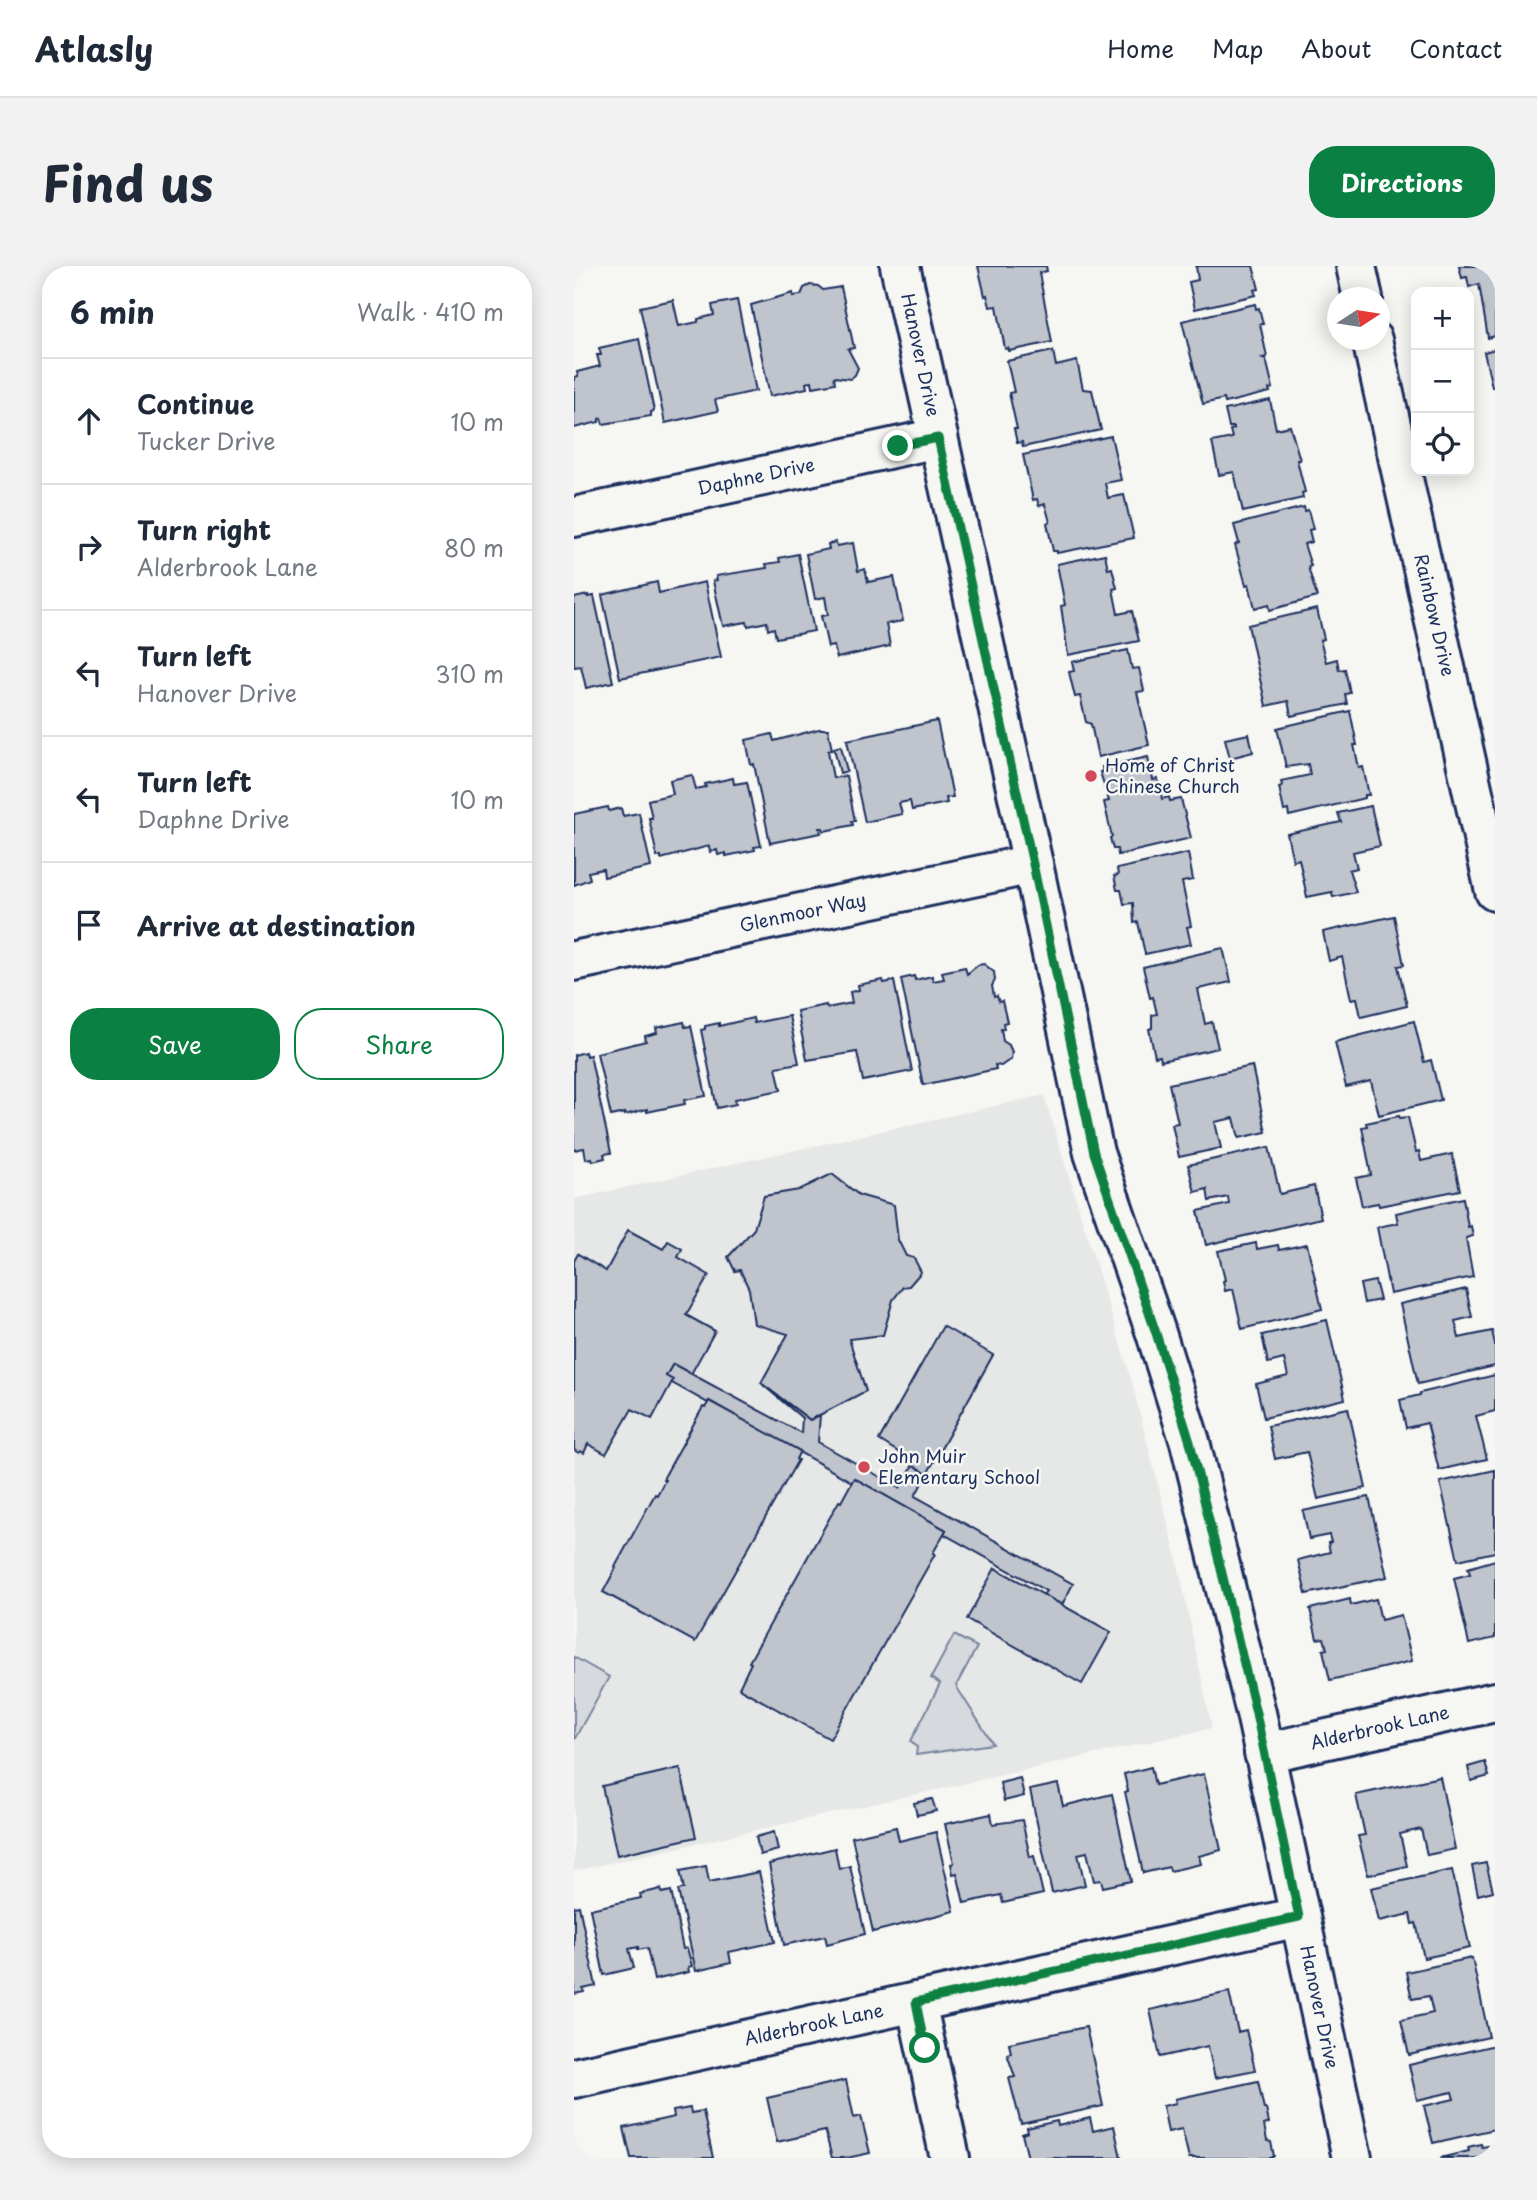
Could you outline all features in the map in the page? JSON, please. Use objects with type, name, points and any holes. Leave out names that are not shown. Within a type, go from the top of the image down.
[{"type":"street","name":"Hanover Drive","points":[[900,266],[1033,864],[1094,1153],[1190,1442],[1264,1753],[1352,2158]]},
{"type":"street","points":[[1356,266],[1361,287]]},
{"type":"street","name":"Rainbow Drive","points":[[1374,350],[1495,891]]},
{"type":"street","name":"Daphne Drive","points":[[574,517],[938,438]]},
{"type":"street","name":"Glenmoor Way","points":[[574,961],[1033,864]]},
{"type":"street","name":"Alderbrook Lane","points":[[1264,1753],[1495,1702]]},
{"type":"street","name":"Alderbrook Lane","points":[[574,2078],[1299,1917]]},
{"type":"street","points":[[916,2002],[950,2158]]},
{"type":"shaded area","name":"John Muir Elementary School","points":[[1044,1095],[1131,1379],[1176,1555],[1212,1728],[574,1871],[574,1199]]},
{"type":"shaded area","points":[[954,1635],[977,1647],[956,1686],[993,1744],[916,1755],[917,1747],[911,1741],[940,1684],[931,1678]]},
{"type":"shaded area","points":[[574,1657],[609,1677],[574,1740]]},
{"type":"building","points":[[978,266],[1046,266],[1047,271],[1039,273],[1052,342],[1009,351],[1008,348],[1005,349],[997,306],[990,307]]},
{"type":"building","points":[[1196,266],[1253,266],[1259,289],[1254,290],[1256,295],[1195,309],[1189,282],[1198,280]]},
{"type":"building","points":[[1459,266],[1495,266],[1495,336],[1488,338],[1479,284],[1469,287],[1467,277],[1462,278]]},
{"type":"building","points":[[810,285],[823,290],[841,287],[854,348],[848,349],[858,368],[850,379],[834,377],[835,383],[813,387],[812,381],[806,383],[807,388],[770,396],[751,305],[793,293],[793,296],[801,295],[804,288]]},
{"type":"building","points":[[673,300],[679,326],[714,315],[712,305],[737,300],[756,391],[715,400],[718,411],[665,423],[640,307]]},
{"type":"building","points":[[1255,304],[1256,309],[1259,308],[1263,324],[1260,324],[1267,357],[1263,358],[1266,359],[1273,388],[1269,389],[1270,392],[1225,403],[1224,399],[1203,404],[1182,321]]},
{"type":"building","points":[[639,339],[654,411],[651,416],[603,424],[601,418],[599,422],[574,428],[574,377],[578,376],[577,372],[600,366],[597,355],[601,355],[599,348]]},
{"type":"building","points":[[1495,349],[1495,387],[1492,387],[1484,352]]},
{"type":"building","points":[[1053,351],[1056,366],[1077,361],[1083,389],[1092,390],[1101,430],[1023,447],[1022,442],[1017,443],[1014,429],[1017,429],[1009,393],[1014,392],[1007,361]]},
{"type":"building","points":[[1270,400],[1276,429],[1290,426],[1300,460],[1297,460],[1305,492],[1302,493],[1303,498],[1243,512],[1234,472],[1219,475],[1212,442],[1232,438],[1230,430],[1234,427],[1229,427],[1225,410]]},
{"type":"building","points":[[1111,436],[1121,480],[1105,483],[1108,498],[1124,495],[1134,538],[1057,553],[1053,551],[1045,504],[1039,506],[1037,499],[1033,500],[1023,455]]},
{"type":"building","points":[[1304,507],[1305,511],[1308,510],[1313,529],[1309,530],[1312,542],[1304,544],[1317,597],[1270,610],[1269,604],[1255,608],[1235,545],[1239,543],[1234,525]]},
{"type":"building","points":[[836,542],[837,546],[853,543],[858,571],[865,569],[868,582],[894,577],[903,621],[886,624],[890,646],[837,658],[834,646],[828,647],[821,616],[828,615],[825,597],[815,599],[806,554],[829,549],[828,544]]},
{"type":"building","points":[[798,554],[814,631],[776,638],[774,628],[768,630],[767,622],[748,626],[747,622],[723,626],[713,581],[717,580],[716,576],[767,568],[766,564],[780,562],[779,558]]},
{"type":"building","points":[[1105,554],[1108,569],[1112,568],[1117,588],[1113,589],[1118,614],[1132,611],[1139,641],[1068,655],[1061,606],[1065,605],[1057,564]]},
{"type":"building","points":[[657,582],[659,593],[705,582],[721,657],[620,678],[602,595]]},
{"type":"building","points":[[594,596],[613,682],[586,688],[581,666],[574,667],[574,598]]},
{"type":"building","points":[[1317,609],[1324,639],[1320,640],[1326,662],[1337,659],[1339,670],[1345,669],[1350,693],[1345,694],[1347,704],[1291,716],[1288,701],[1266,706],[1248,625]]},
{"type":"building","points":[[1128,650],[1132,669],[1139,668],[1144,691],[1137,692],[1149,745],[1098,757],[1091,724],[1086,722],[1080,696],[1075,697],[1069,672],[1074,671],[1072,662]]},
{"type":"building","points":[[1350,711],[1359,768],[1363,767],[1369,795],[1289,816],[1288,810],[1284,811],[1279,787],[1282,786],[1281,781],[1310,775],[1308,764],[1286,767],[1277,728]]},
{"type":"building","points":[[937,721],[953,797],[946,798],[947,803],[912,810],[910,801],[899,803],[902,814],[865,822],[847,740]]},
{"type":"building","points":[[828,729],[832,750],[828,751],[833,778],[846,776],[855,821],[852,821],[853,825],[824,831],[820,828],[821,833],[770,843],[754,764],[751,765],[746,740],[772,734],[774,741]]},
{"type":"building","points":[[1249,734],[1253,752],[1230,758],[1225,739]]},
{"type":"building","points":[[841,746],[847,771],[840,773],[834,748]]},
{"type":"building","points":[[1148,757],[1153,780],[1158,779],[1162,799],[1181,799],[1191,838],[1118,855],[1110,838],[1112,837],[1104,802],[1109,801],[1100,772],[1103,771],[1102,767]]},
{"type":"building","points":[[692,775],[696,789],[706,787],[705,784],[733,778],[734,784],[747,782],[761,846],[754,847],[755,850],[726,856],[726,853],[718,855],[717,850],[710,852],[709,846],[661,859],[661,856],[657,857],[648,800],[673,794],[670,780]]},
{"type":"building","points":[[1371,806],[1380,846],[1353,852],[1357,868],[1349,870],[1356,892],[1333,897],[1332,892],[1307,897],[1299,859],[1293,861],[1287,834],[1341,822],[1338,813]]},
{"type":"building","points":[[608,807],[609,811],[621,808],[623,816],[639,813],[651,867],[604,877],[603,869],[588,872],[590,879],[574,885],[574,814]]},
{"type":"building","points":[[1188,853],[1193,880],[1182,882],[1191,926],[1187,927],[1191,944],[1145,954],[1138,922],[1134,923],[1133,903],[1124,904],[1114,876],[1118,875],[1117,869]]},
{"type":"building","points":[[1394,916],[1404,965],[1398,966],[1407,1006],[1361,1017],[1357,998],[1351,999],[1342,957],[1329,961],[1323,932]]},
{"type":"building","points":[[1223,948],[1231,982],[1198,989],[1205,1024],[1212,1022],[1218,1048],[1161,1061],[1160,1056],[1155,1057],[1149,1029],[1152,1028],[1152,1015],[1157,1014],[1153,997],[1150,998],[1143,967]]},
{"type":"building","points":[[984,964],[994,972],[994,997],[997,996],[999,1002],[1002,1001],[1007,1022],[1003,1023],[1004,1029],[1001,1029],[1003,1041],[1009,1045],[1012,1052],[1011,1059],[1001,1066],[995,1065],[996,1069],[923,1085],[901,979],[914,976],[915,980],[932,976],[933,981],[944,979],[942,972],[965,967],[967,974],[978,965]]},
{"type":"building","points":[[883,980],[884,983],[894,981],[912,1071],[863,1081],[857,1052],[807,1060],[797,1011],[852,1003],[850,992],[859,990],[858,985]]},
{"type":"building","points":[[789,1016],[799,1063],[776,1067],[781,1090],[735,1099],[736,1104],[717,1108],[701,1030],[705,1029],[705,1026],[719,1023],[719,1026],[753,1018],[754,1023]]},
{"type":"building","points":[[1414,1021],[1424,1062],[1431,1060],[1441,1100],[1379,1115],[1371,1081],[1346,1087],[1335,1042]]},
{"type":"building","points":[[684,1022],[685,1027],[691,1026],[706,1096],[684,1100],[685,1104],[647,1112],[647,1109],[611,1116],[597,1053],[646,1041],[645,1036],[657,1033],[656,1028]]},
{"type":"building","points":[[585,1052],[586,1056],[590,1055],[611,1153],[604,1154],[605,1158],[593,1161],[592,1158],[586,1159],[584,1148],[574,1150],[574,1055]]},
{"type":"building","points":[[1252,1066],[1266,1132],[1239,1138],[1234,1118],[1215,1122],[1221,1148],[1179,1157],[1172,1124],[1178,1123],[1169,1084]]},
{"type":"building","points":[[1399,1116],[1408,1117],[1416,1152],[1419,1151],[1421,1161],[1452,1154],[1460,1190],[1379,1206],[1378,1203],[1362,1206],[1356,1178],[1371,1175],[1362,1127],[1367,1126],[1366,1123]]},
{"type":"building","points":[[1269,1147],[1280,1194],[1314,1186],[1321,1218],[1206,1245],[1198,1211],[1229,1204],[1228,1197],[1209,1201],[1207,1189],[1195,1192],[1188,1165]]},
{"type":"building","points":[[832,1174],[859,1195],[894,1205],[898,1240],[906,1256],[914,1258],[921,1272],[909,1286],[903,1287],[893,1300],[883,1335],[849,1339],[866,1391],[810,1420],[761,1383],[788,1334],[754,1324],[749,1289],[740,1270],[735,1271],[728,1257],[754,1229],[764,1196],[799,1190]]},
{"type":"building","points":[[1463,1198],[1468,1227],[1471,1226],[1473,1236],[1466,1238],[1473,1277],[1390,1294],[1377,1227],[1398,1223],[1396,1213]]},
{"type":"building","points":[[628,1230],[663,1249],[668,1241],[682,1249],[678,1257],[709,1275],[686,1315],[715,1331],[691,1374],[673,1364],[666,1376],[673,1380],[652,1419],[632,1409],[606,1454],[588,1444],[584,1453],[579,1453],[574,1450],[574,1261],[578,1254],[606,1271]]},
{"type":"building","points":[[1256,1243],[1257,1249],[1278,1245],[1279,1250],[1307,1244],[1322,1309],[1242,1329],[1233,1289],[1225,1291],[1218,1251]]},
{"type":"building","points":[[1375,1281],[1380,1300],[1364,1303],[1360,1284]]},
{"type":"building","points":[[1466,1289],[1472,1317],[1455,1321],[1459,1338],[1492,1331],[1495,1366],[1418,1384],[1400,1304]]},
{"type":"building","points":[[1327,1320],[1345,1399],[1264,1418],[1256,1384],[1288,1376],[1284,1359],[1268,1363],[1262,1335]]},
{"type":"building","points":[[943,1326],[993,1355],[927,1474],[913,1465],[914,1462],[879,1440]]},
{"type":"building","points":[[673,1364],[801,1433],[802,1418],[763,1385],[810,1420],[820,1415],[818,1442],[900,1488],[913,1465],[927,1474],[915,1496],[1073,1584],[1062,1605],[1043,1595],[1046,1591],[944,1534],[946,1530],[854,1478],[852,1482],[672,1383],[673,1380],[666,1376]]},
{"type":"building","points":[[1495,1375],[1495,1411],[1476,1416],[1487,1459],[1439,1470],[1427,1423],[1406,1428],[1400,1400]]},
{"type":"building","points":[[709,1401],[800,1451],[796,1459],[798,1460],[695,1642],[603,1592],[665,1480],[663,1479],[703,1407],[705,1408]]},
{"type":"building","points":[[1348,1408],[1366,1488],[1318,1499],[1307,1452],[1275,1459],[1268,1426]]},
{"type":"building","points":[[1495,1470],[1495,1552],[1458,1560],[1440,1482]]},
{"type":"building","points":[[854,1478],[946,1530],[830,1739],[739,1688],[751,1663],[749,1662]]},
{"type":"building","points":[[1369,1497],[1387,1577],[1306,1594],[1298,1560],[1330,1552],[1328,1543],[1331,1542],[1329,1535],[1309,1539],[1303,1511]]},
{"type":"building","points":[[1495,1560],[1495,1638],[1469,1644],[1454,1578],[1470,1574],[1468,1568]]},
{"type":"building","points":[[995,1568],[1111,1632],[1082,1684],[967,1619]]},
{"type":"building","points":[[1350,1599],[1351,1605],[1376,1599],[1381,1620],[1401,1615],[1412,1661],[1330,1680],[1323,1650],[1327,1649],[1324,1638],[1317,1639],[1310,1609]]},
{"type":"building","points":[[1485,1762],[1489,1776],[1471,1781],[1468,1767]]},
{"type":"building","points":[[1151,1767],[1155,1785],[1204,1774],[1221,1850],[1199,1856],[1201,1864],[1170,1871],[1169,1867],[1143,1873],[1125,1792],[1128,1791],[1124,1774]]},
{"type":"building","points":[[680,1768],[696,1837],[617,1855],[602,1786]]},
{"type":"building","points":[[1440,1777],[1455,1849],[1427,1855],[1421,1829],[1400,1834],[1407,1866],[1368,1875],[1358,1836],[1365,1835],[1356,1795]]},
{"type":"building","points":[[1020,1778],[1024,1796],[1004,1801],[1000,1783]]},
{"type":"building","points":[[1058,1784],[1063,1806],[1112,1794],[1131,1881],[1103,1887],[1101,1880],[1094,1881],[1087,1852],[1078,1854],[1085,1885],[1052,1893],[1030,1790]]},
{"type":"building","points":[[932,1799],[936,1811],[917,1815],[914,1803]]},
{"type":"building","points":[[991,1814],[993,1824],[1022,1820],[1030,1857],[1034,1856],[1043,1894],[1003,1903],[1001,1895],[964,1903],[957,1873],[953,1874],[951,1864],[954,1863],[945,1824]]},
{"type":"building","points":[[896,1827],[899,1841],[936,1832],[954,1911],[873,1932],[852,1837]]},
{"type":"building","points":[[774,1832],[778,1850],[760,1855],[756,1837]]},
{"type":"building","points":[[835,1848],[839,1869],[850,1866],[865,1934],[827,1944],[825,1936],[784,1945],[769,1864]]},
{"type":"building","points":[[1486,1863],[1493,1891],[1478,1895],[1472,1866]]},
{"type":"building","points":[[706,1866],[709,1882],[759,1872],[775,1942],[729,1952],[731,1963],[696,1971],[678,1890],[684,1889],[680,1871]]},
{"type":"building","points":[[1452,1870],[1470,1948],[1424,1958],[1416,1923],[1412,1924],[1410,1914],[1379,1921],[1371,1888]]},
{"type":"building","points":[[661,1889],[662,1893],[671,1891],[683,1949],[687,1948],[692,1966],[688,1967],[689,1972],[654,1980],[647,1948],[638,1950],[638,1947],[629,1949],[634,1968],[604,1975],[590,1909],[641,1898],[640,1894]]},
{"type":"building","points":[[579,1906],[596,1986],[574,1994],[574,1907]]},
{"type":"building","points":[[1472,1958],[1489,2037],[1409,2055],[1401,2020],[1433,2013],[1429,1996],[1412,1999],[1406,1972]]},
{"type":"building","points":[[1229,1992],[1238,2032],[1246,2030],[1255,2070],[1215,2078],[1208,2046],[1160,2057],[1150,2010]]},
{"type":"building","points":[[1086,2027],[1103,2106],[1021,2124],[1009,2078],[1015,2077],[1007,2054],[1011,2053],[1009,2043]]},
{"type":"building","points":[[1495,2045],[1495,2129],[1433,2143],[1424,2106],[1454,2099],[1452,2092],[1417,2100],[1409,2065]]},
{"type":"building","points":[[846,2080],[854,2118],[861,2116],[870,2153],[832,2158],[825,2131],[777,2142],[767,2098]]},
{"type":"building","points":[[1258,2081],[1269,2123],[1264,2125],[1274,2156],[1271,2158],[1189,2158],[1182,2129],[1168,2132],[1163,2106],[1176,2103],[1175,2099]]},
{"type":"building","points":[[690,2108],[691,2113],[703,2111],[713,2158],[631,2158],[624,2128],[674,2117],[673,2111]]},
{"type":"building","points":[[1090,2118],[1093,2131],[1114,2126],[1121,2158],[1028,2158],[1022,2134],[1028,2132],[1027,2128],[1057,2121],[1058,2126]]},
{"type":"building","points":[[1481,2144],[1482,2147],[1495,2145],[1495,2158],[1440,2158],[1469,2151],[1468,2147]]},
{"type":"place","name":"Home of Christ Chinese Church","points":[[1091,776]]},
{"type":"place","name":"John Muir Elementary School","points":[[864,1467]]},
{"type":"route","points":[[898,446],[938,438],[1094,1153],[1190,1442],[1256,1713],[1299,1917],[916,2002],[925,2048]]}]
